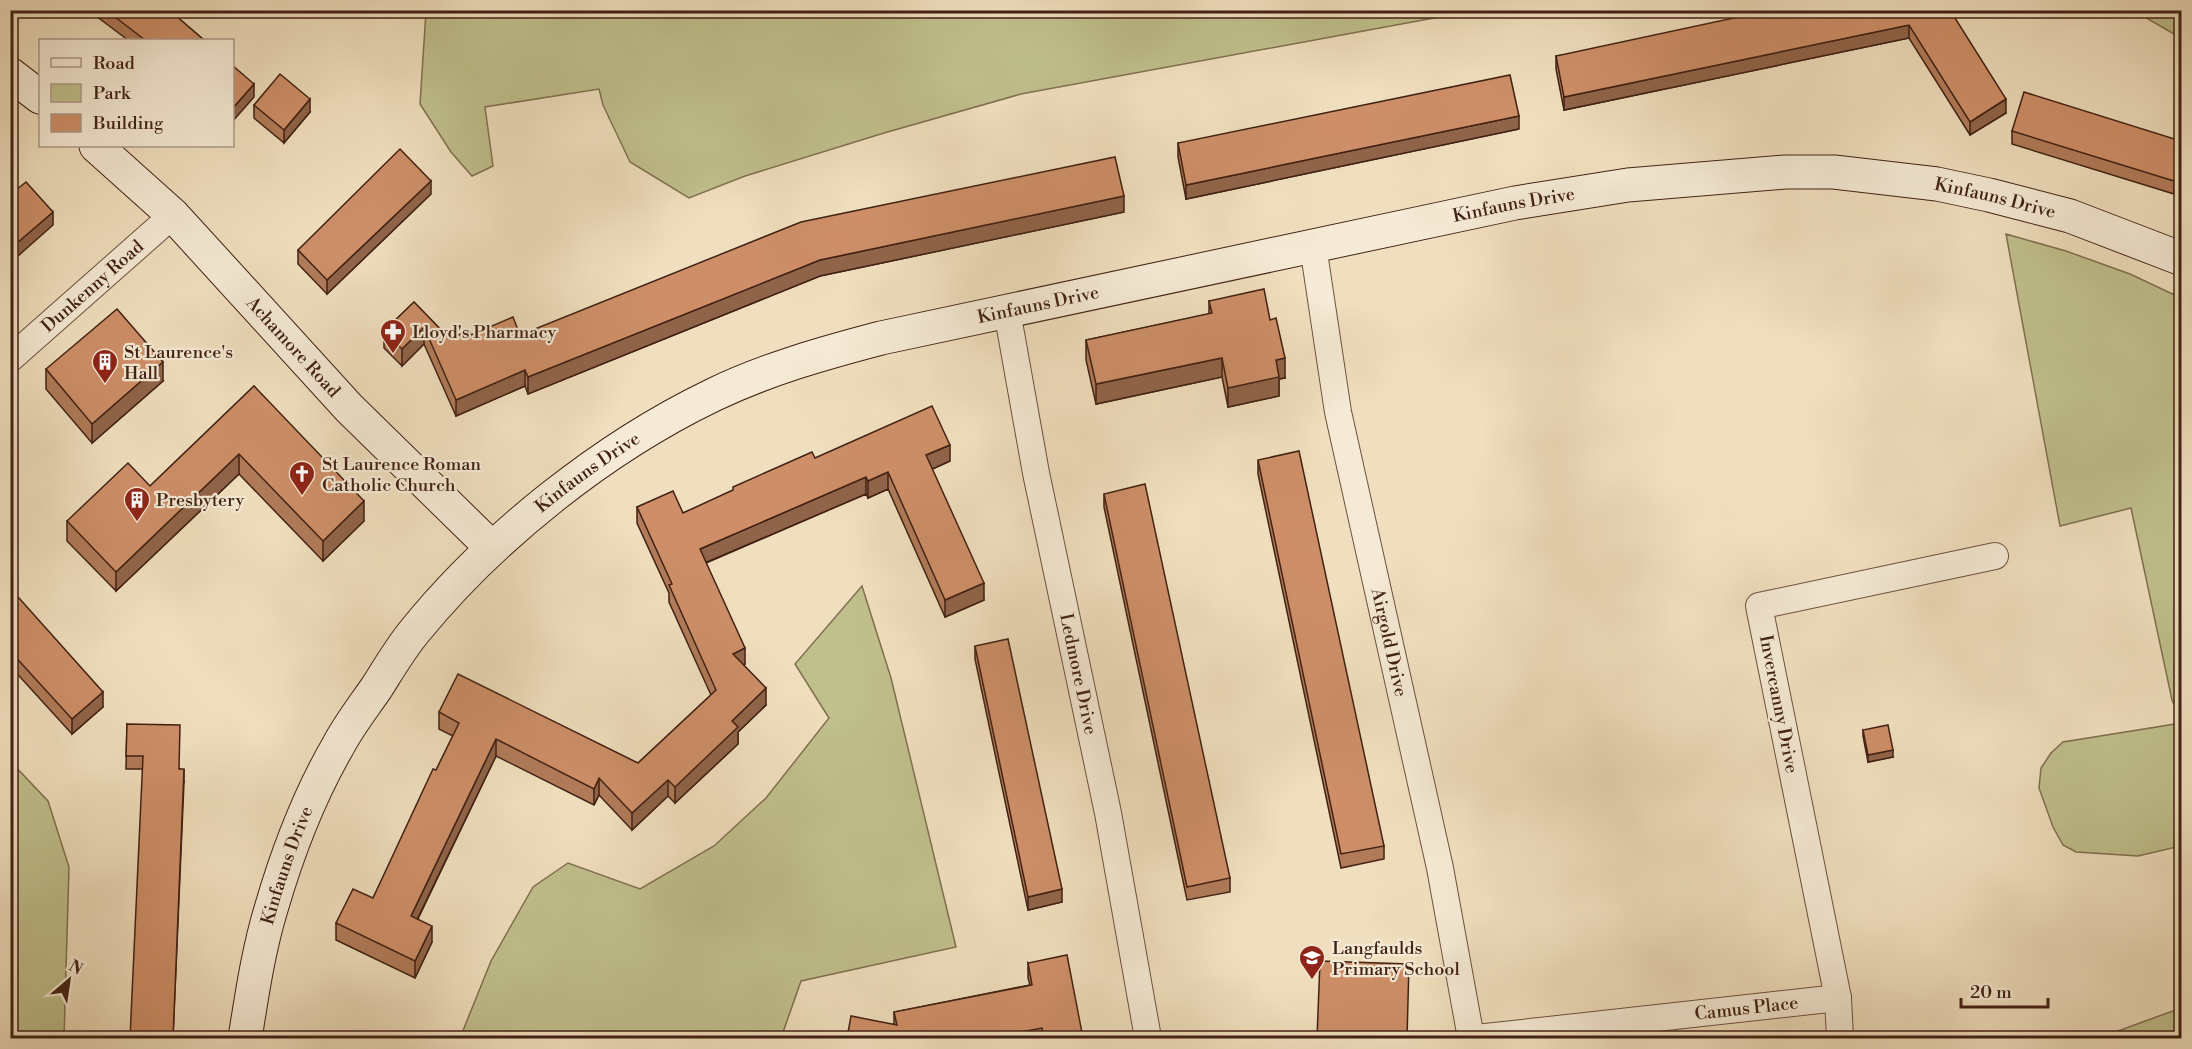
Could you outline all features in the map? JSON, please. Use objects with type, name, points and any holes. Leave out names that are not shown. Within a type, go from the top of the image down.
[{"type":"street","points":[[10,74],[39,96]]},
{"type":"street","name":"Achamore Road","points":[[97,147],[173,215],[350,408],[492,548]]},
{"type":"street","name":"Kinfauns Drive","points":[[246,1038],[257,960],[271,909],[300,827],[338,745],[411,635],[492,548],[581,474],[634,438],[714,395],[796,361],[881,338],[1515,203],[1628,184],[1785,172],[1834,172],[1937,183],[2070,216],[2181,259]]},
{"type":"street","name":"Dunkenny Road","points":[[10,359],[173,215]]},
{"type":"street","name":"Airgold Drive","points":[[1313,246],[1338,412],[1440,868],[1471,1038]]},
{"type":"street","name":"Ledmore Drive","points":[[1007,311],[1036,473],[1108,813],[1148,1038]]},
{"type":"street","name":"Invercanny Drive","points":[[1840,1038],[1838,998],[1759,606],[1995,556]]},
{"type":"street","name":"Camus Place","points":[[1476,1038],[1838,998]]},
{"type":"green space","points":[[426,10],[1472,11],[1021,94],[745,176],[689,198],[630,162],[603,105],[599,89],[485,107],[493,166],[472,176],[451,152],[420,104]]},
{"type":"green space","points":[[2134,11],[2181,11],[2181,38]]},
{"type":"green space","points":[[2006,234],[2066,251],[2130,274],[2181,298],[2181,846],[2138,856],[2076,852],[2063,845],[2053,827],[2039,788],[2041,768],[2051,753],[2063,742],[2175,724],[2180,717],[2172,700],[2131,508],[2060,526]]},
{"type":"green space","points":[[862,586],[891,678],[956,947],[801,981],[781,1038],[460,1038],[491,961],[533,887],[568,863],[640,889],[714,846],[766,798],[829,718],[795,664]]},
{"type":"green space","points":[[10,761],[48,801],[69,867],[64,1038],[11,1038]]},
{"type":"green space","points":[[2181,1008],[2181,1038],[2113,1038],[2115,1032]]},
{"type":"building","points":[[106,10],[169,10],[203,39],[144,39]]},
{"type":"building","points":[[1771,10],[1950,10],[2006,99],[1970,122],[1909,25],[1564,97],[1556,56]]},
{"type":"building","points":[[234,67],[254,84],[234,107]]},
{"type":"building","points":[[280,74],[310,99],[284,130],[254,105]]},
{"type":"building","points":[[1510,75],[1519,116],[1186,185],[1178,143]]},
{"type":"building","points":[[2024,92],[2181,141],[2181,157],[2174,181],[2012,131]]},
{"type":"building","points":[[400,149],[431,181],[327,280],[298,250]]},
{"type":"building","points":[[1115,157],[1124,196],[820,260],[528,377],[525,370],[456,400],[424,327],[402,349],[384,331],[414,302],[450,339],[469,330],[471,335],[513,317],[520,335],[801,222]]},
{"type":"building","points":[[26,182],[53,212],[10,249],[10,195]]},
{"type":"building","points":[[1264,289],[1270,320],[1276,318],[1285,358],[1276,360],[1279,377],[1228,388],[1222,358],[1096,384],[1086,340],[1212,313],[1209,301]]},
{"type":"building","name":"St Laurence's Hall","points":[[117,309],[163,362],[92,424],[46,369]]},
{"type":"building","points":[[254,386],[364,501],[323,541],[239,454],[116,572],[67,521],[128,463],[150,486]]},
{"type":"building","points":[[932,406],[950,445],[926,455],[984,583],[945,600],[888,472],[868,481],[866,477],[700,549],[745,648],[733,654],[766,688],[732,721],[738,727],[675,787],[668,780],[632,813],[599,778],[594,789],[496,739],[411,916],[432,926],[415,961],[336,923],[353,889],[373,898],[433,769],[436,770],[459,723],[439,712],[458,674],[638,763],[716,690],[637,507],[673,491],[683,513],[733,490],[733,487],[812,452],[815,458]]},
{"type":"building","points":[[1299,451],[1384,846],[1341,854],[1258,460]]},
{"type":"building","points":[[1145,484],[1230,878],[1187,887],[1104,494]]},
{"type":"building","points":[[10,588],[103,692],[72,719],[10,651]]},
{"type":"building","points":[[1008,639],[1062,889],[1028,897],[975,646]]},
{"type":"building","points":[[127,724],[180,725],[179,769],[184,769],[173,1038],[130,1038],[143,756],[126,756]]},
{"type":"building","points":[[1888,725],[1893,750],[1868,755],[1863,730]]},
{"type":"building","points":[[1067,955],[1083,1038],[1044,1038],[1042,1028],[987,1038],[847,1038],[851,1016],[897,1025],[894,1012],[1032,985],[1028,963]]},
{"type":"building","points":[[1320,961],[1409,964],[1407,1038],[1317,1038]]},
{"type":"place","name":"Lloyd's Pharmacy","points":[[393,355]]},
{"type":"place","name":"St Laurence's Hall","points":[[105,385]]},
{"type":"place","name":"St Laurence Roman Catholic Church","points":[[302,497]]},
{"type":"place","name":"Presbytery","points":[[137,523]]},
{"type":"place","name":"Langfaulds Primary School","points":[[1312,981]]}]
